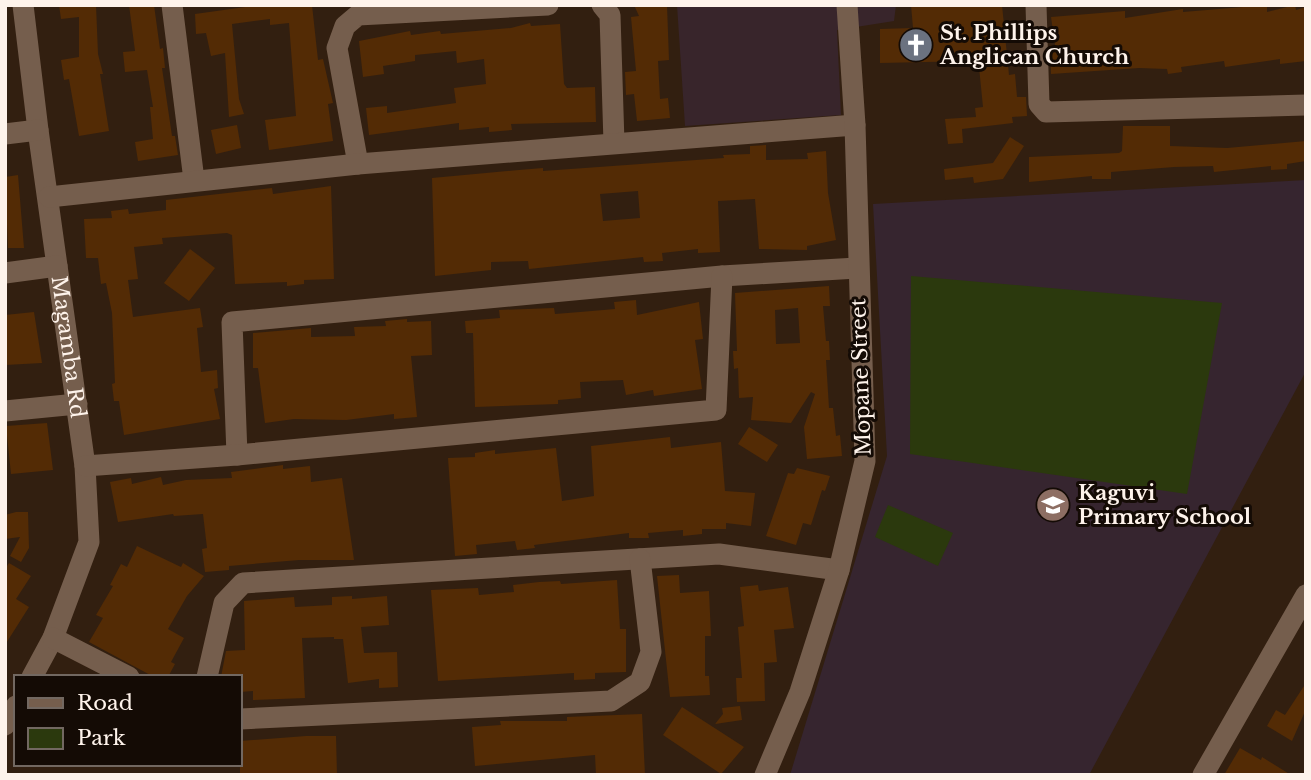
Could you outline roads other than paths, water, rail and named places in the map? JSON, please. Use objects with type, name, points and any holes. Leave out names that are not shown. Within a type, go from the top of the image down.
[{"type":"street","name":"Magamba Rd","points":[[23,5],[38,130],[78,404],[89,542],[53,638],[33,675]]},
{"type":"street","points":[[172,5],[194,180]]},
{"type":"street","points":[[358,164],[337,48],[345,26],[358,15],[548,5]]},
{"type":"street","points":[[602,5],[610,15],[614,143]]},
{"type":"street","name":"Mopane Street","points":[[765,775],[800,692],[839,570],[865,461],[857,268],[855,125],[847,5]]},
{"type":"street","points":[[1036,5],[1039,104],[1046,112],[1306,105]]},
{"type":"street","points":[[48,197],[358,164],[855,125]]},
{"type":"street","points":[[5,135],[38,130]]},
{"type":"street","points":[[5,273],[57,266]]},
{"type":"street","points":[[237,455],[232,322],[723,276],[857,268]]},
{"type":"street","points":[[85,466],[237,455],[716,410],[723,276]]},
{"type":"street","points":[[5,411],[78,404]]},
{"type":"street","points":[[206,675],[224,603],[243,583],[719,554],[839,570]]},
{"type":"street","points":[[242,719],[611,701],[640,682],[651,653],[640,559]]},
{"type":"street","points":[[1203,775],[1306,594]]},
{"type":"street","points":[[53,638],[125,675]]},
{"type":"street","points":[[5,725],[14,709]]},
{"type":"place","name":"St. Phillips Anglican Church","points":[[916,45]]},
{"type":"place","name":"Kaguvi Primary School","points":[[1053,505]]}]
